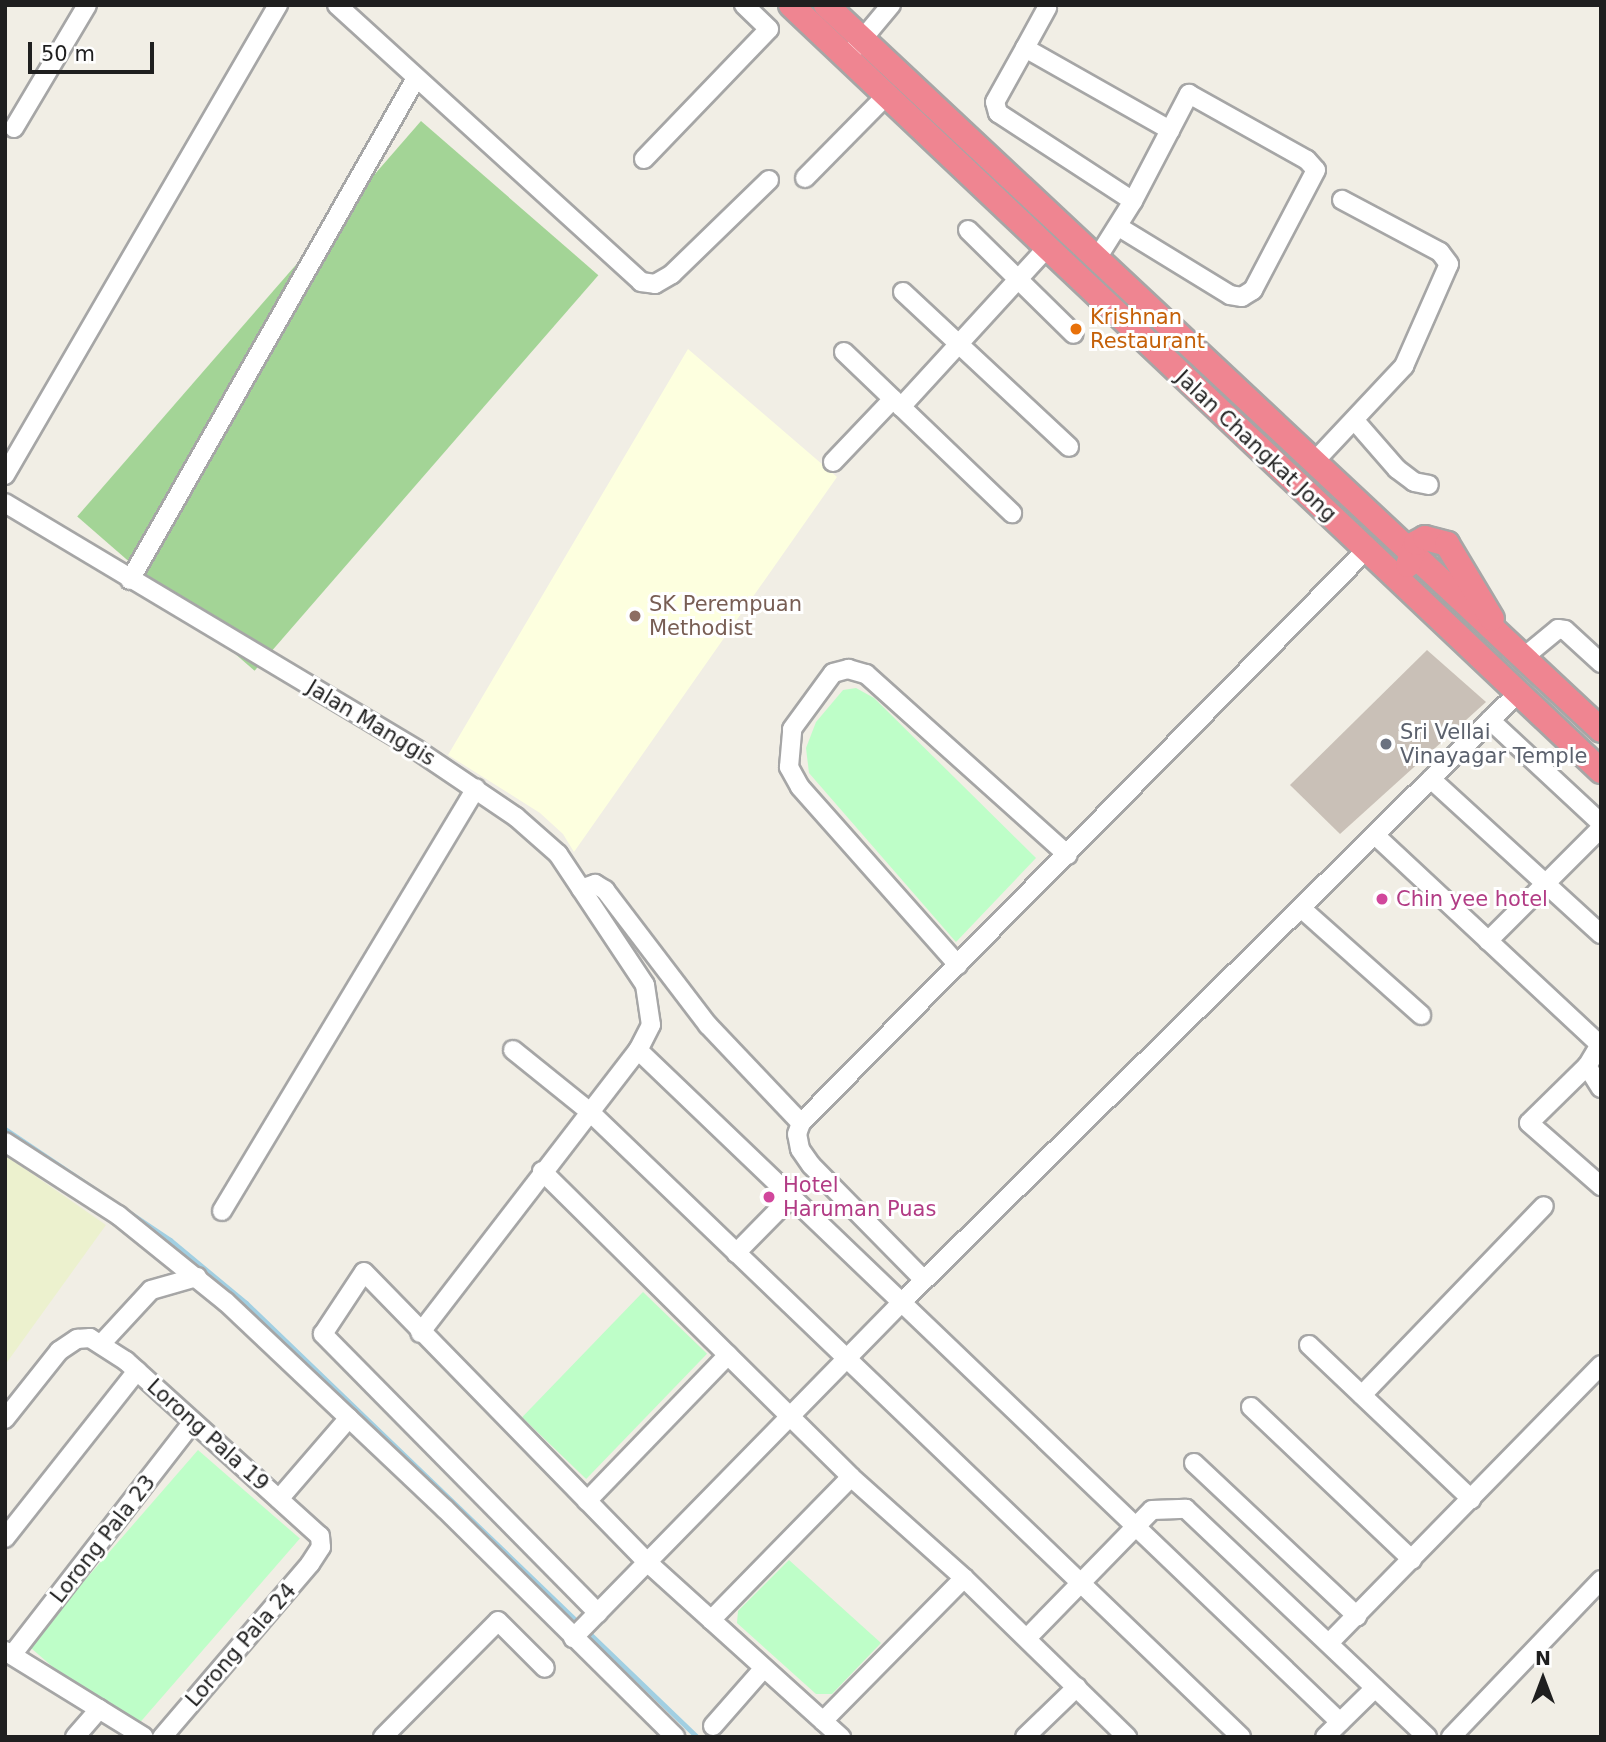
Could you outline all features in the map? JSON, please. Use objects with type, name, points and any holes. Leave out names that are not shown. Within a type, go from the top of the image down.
[{"type":"highway","name":"Jalan Changkat Jong","points":[[790,5],[884,98],[1520,691],[1601,771]]},
{"type":"highway","name":"Jalan Changkat Jong","points":[[825,5],[1410,551]]},
{"type":"highway","points":[[1437,614],[1412,575],[1410,551],[1425,538],[1447,544],[1466,568],[1500,634],[1601,730]]},
{"type":"street","points":[[14,128],[87,5]]},
{"type":"street","points":[[5,475],[278,5]]},
{"type":"street","points":[[337,5],[415,79],[641,282],[655,284],[672,274],[769,180]]},
{"type":"street","points":[[644,159],[769,29],[744,5]]},
{"type":"street","points":[[844,60],[891,5]]},
{"type":"street","points":[[1047,8],[995,108],[1133,201]]},
{"type":"street","points":[[1025,48],[1170,130]]},
{"type":"street","points":[[130,580],[415,79]]},
{"type":"street","points":[[1096,260],[1119,227],[1189,94],[1307,160],[1316,170],[1252,290],[1242,297],[1230,295],[1119,227]]},
{"type":"street","points":[[805,178],[884,98]]},
{"type":"street","points":[[1314,462],[1356,422],[1404,366],[1449,264],[1440,252],[1342,200]]},
{"type":"street","points":[[968,230],[1074,334]]},
{"type":"street","points":[[833,462],[961,343],[1045,250]]},
{"type":"street","points":[[902,292],[961,343],[1069,447]]},
{"type":"street","points":[[844,352],[1012,513]]},
{"type":"street","points":[[1356,422],[1396,469],[1414,482],[1429,485]]},
{"type":"street","name":"Jalan Manggis","points":[[8,511],[130,580],[476,788],[540,836],[581,888],[645,985],[651,1025],[638,1050]]},
{"type":"street","points":[[924,1280],[811,1165],[800,1149],[801,1123],[1367,549]]},
{"type":"street","points":[[1524,657],[1558,629],[1565,629],[1601,663]]},
{"type":"street","points":[[958,965],[800,787],[789,767],[792,729],[833,673],[848,669],[866,674],[1068,855]]},
{"type":"street","points":[[575,1636],[646,1561],[793,1417],[924,1280],[1520,691]]},
{"type":"street","points":[[1489,941],[1601,825],[1490,720]]},
{"type":"street","points":[[1431,779],[1601,934]]},
{"type":"street","points":[[222,1210],[476,788]]},
{"type":"street","points":[[1375,835],[1600,1045],[1587,1066],[1529,1123],[1601,1186]]},
{"type":"street","points":[[581,888],[595,884],[605,890],[708,1025],[801,1123]]},
{"type":"street","points":[[1301,908],[1421,1015]]},
{"type":"street","points":[[513,1050],[589,1111],[847,1360],[1083,1581],[1241,1737]]},
{"type":"street","points":[[420,1332],[638,1050],[899,1305],[1340,1722]]},
{"type":"street","points":[[1587,1066],[1601,1088]]},
{"type":"street","points":[[5,1142],[118,1215],[197,1277],[349,1418],[575,1636],[674,1737]]},
{"type":"street","points":[[542,1171],[851,1477],[964,1577],[1127,1737]]},
{"type":"street","points":[[736,1253],[790,1198]]},
{"type":"street","points":[[1362,1395],[1544,1206]]},
{"type":"street","points":[[596,1615],[323,1334],[364,1272],[646,1561],[841,1737]]},
{"type":"street","points":[[102,1343],[151,1290],[197,1277]]},
{"type":"street","name":"Lorong Pala 19","points":[[5,1419],[59,1351],[77,1339],[102,1343],[137,1371],[320,1536],[318,1551]]},
{"type":"street","points":[[1309,1345],[1471,1499]]},
{"type":"street","points":[[587,1501],[728,1355]]},
{"type":"street","points":[[1329,1643],[1601,1365]]},
{"type":"street","points":[[5,1538],[137,1371]]},
{"type":"street","points":[[1251,1407],[1412,1560]]},
{"type":"street","points":[[279,1499],[349,1418]]},
{"type":"street","name":"Lorong Pala 23","points":[[8,1653],[194,1422]]},
{"type":"street","points":[[1194,1463],[1357,1616]]},
{"type":"street","points":[[710,1620],[851,1477]]},
{"type":"street","points":[[1027,1637],[1135,1527],[1161,1506],[1186,1509],[1427,1737]]},
{"type":"street","name":"Lorong Pala 24","points":[[162,1737],[318,1551]]},
{"type":"street","points":[[823,1721],[964,1577]]},
{"type":"street","points":[[1451,1737],[1601,1580]]},
{"type":"street","points":[[383,1737],[498,1621],[545,1668]]},
{"type":"street","points":[[8,1653],[144,1737]]},
{"type":"street","points":[[713,1726],[764,1668]]},
{"type":"street","points":[[1025,1737],[1077,1687]]},
{"type":"street","points":[[1325,1737],[1375,1688]]},
{"type":"street","points":[[75,1737],[99,1709]]},
{"type":"shaded area","name":"SK Perempuan Methodist","points":[[688,349],[837,477],[574,852],[563,834],[540,813],[448,755]]},
{"type":"shaded area","points":[[5,1155],[106,1225],[5,1365]]},
{"type":"green space","points":[[421,121],[598,275],[255,671],[77,516]]},
{"type":"green space","points":[[856,688],[874,698],[1036,858],[956,942],[809,773],[806,748],[816,722],[843,690]]},
{"type":"green space","points":[[643,1292],[707,1354],[586,1479],[522,1417]]},
{"type":"green space","points":[[198,1450],[300,1539],[130,1734],[28,1645]]},
{"type":"green space","points":[[789,1560],[881,1643],[832,1694],[816,1694],[737,1623],[738,1611]]},
{"type":"building","name":"Sri Vellai Vinayagar Temple","points":[[1427,650],[1486,702],[1340,834],[1290,785]]},
{"type":"waterway","points":[[5,1129],[170,1240],[246,1303],[697,1737]]},
{"type":"place","name":"Krishnan Restaurant","points":[[1076,329]]},
{"type":"place","name":"SK Perempuan Methodist","points":[[635,616]]},
{"type":"place","name":"Sri Vellai Vinayagar Temple","points":[[1386,744]]},
{"type":"place","name":"Chin yee hotel","points":[[1382,899]]},
{"type":"place","name":"Hotel Haruman Puas","points":[[769,1197]]}]
